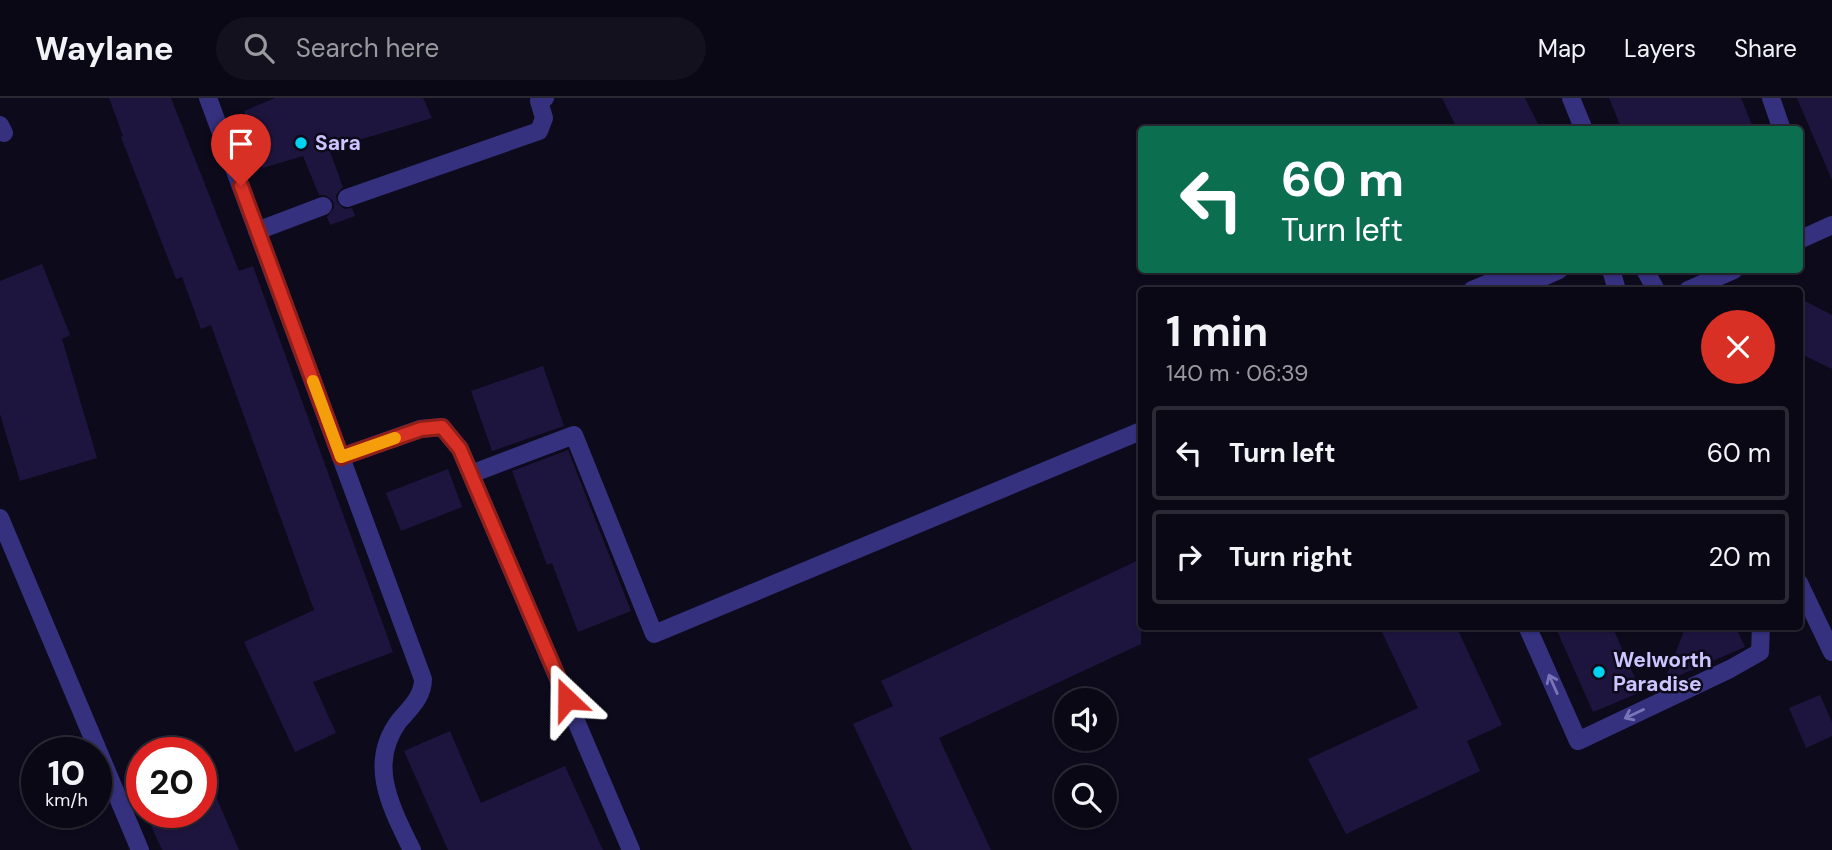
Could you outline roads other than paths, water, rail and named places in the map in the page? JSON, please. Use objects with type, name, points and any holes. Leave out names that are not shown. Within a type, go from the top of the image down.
[{"type":"street","points":[[208,98],[423,679],[420,696],[393,732],[382,758],[391,808],[412,850]]},
{"type":"street","points":[[1571,98],[1582,126]]},
{"type":"street","points":[[1771,98],[1781,126]]},
{"type":"street","points":[[347,198],[539,131],[544,118],[540,99]]},
{"type":"street","points":[[257,230],[323,206]]},
{"type":"street","points":[[1803,238],[1832,225]]},
{"type":"street","points":[[1479,287],[1513,273]]},
{"type":"street","points":[[1521,287],[1552,273]]},
{"type":"street","points":[[1695,287],[1727,273]]},
{"type":"street","points":[[341,457],[421,429],[442,427],[460,449],[631,850]]},
{"type":"street","points":[[471,474],[574,435],[654,634],[1138,432]]},
{"type":"street","points":[[0,517],[140,850]]},
{"type":"street","points":[[1803,591],[1831,648]]},
{"type":"street","points":[[1529,630],[1578,741],[1760,652],[1761,630]]},
{"type":"place","name":"Sara","points":[[301,143]]},
{"type":"place","name":"Welworth Paradise","points":[[1599,672]]}]
